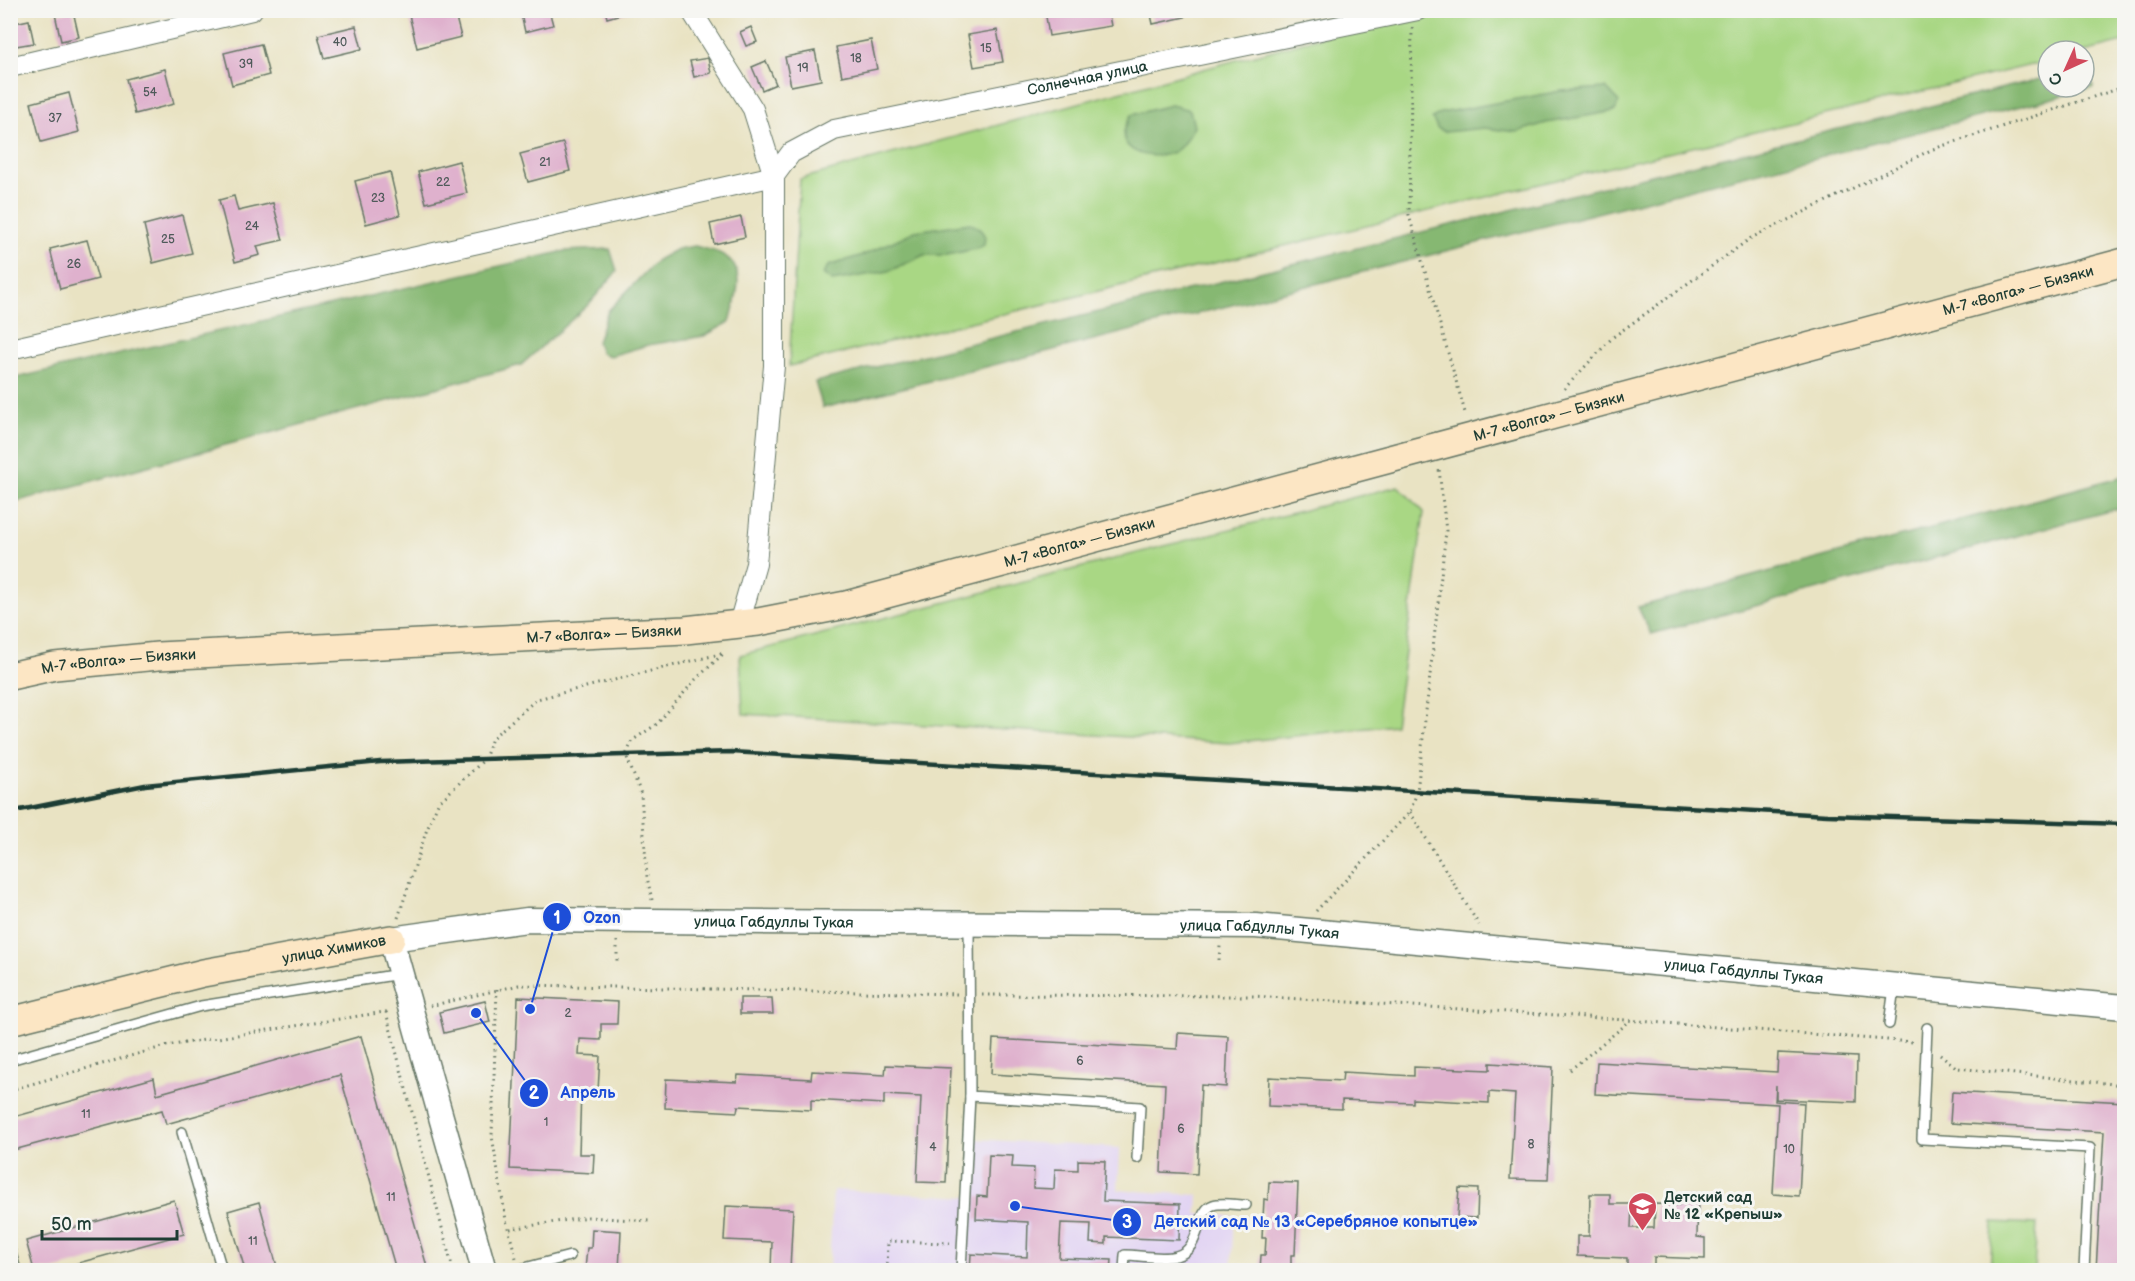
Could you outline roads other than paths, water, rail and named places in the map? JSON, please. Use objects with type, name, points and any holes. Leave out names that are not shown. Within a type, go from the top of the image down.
[{"type":"main road","name":"М-7 «Волга» — Бизяки","points":[[10,676],[56,666],[158,656],[730,625],[846,605],[2124,262]]},
{"type":"main road","name":"улица Химиков","points":[[10,1021],[203,973],[392,939]]},
{"type":"street","points":[[10,67],[252,10]]},
{"type":"street","points":[[691,10],[753,109],[774,176],[774,366],[756,564],[730,625]]},
{"type":"street","name":"Солнечная улица","points":[[774,176],[790,153],[834,130],[1415,11]]},
{"type":"street","points":[[10,349],[774,176]]},
{"type":"street","name":"улица Габдуллы Тукая","points":[[392,939],[527,920],[1256,926],[2124,1007]]},
{"type":"street","name":"улица Химиков","points":[[392,939],[484,1270]]},
{"type":"lane","points":[[961,1270],[970,1096],[969,924]]},
{"type":"lane","points":[[10,1060],[201,1006],[401,973]]},
{"type":"lane","points":[[1889,1024],[1894,986]]},
{"type":"lane","points":[[1927,1028],[1922,1139],[2090,1148],[2084,1270]]},
{"type":"lane","points":[[970,1096],[1140,1107],[1137,1158]]},
{"type":"lane","points":[[182,1132],[222,1270]]},
{"type":"lane","points":[[1124,1270],[1125,1255],[1175,1257],[1183,1253],[1195,1240],[1207,1209],[1214,1204],[1246,1205]]},
{"type":"lane","points":[[10,1250],[16,1270]]},
{"type":"lane","points":[[518,1270],[570,1256]]},
{"type":"railway","points":[[10,812],[145,785],[380,762],[731,752],[1827,815],[2124,824]]},
{"type":"place","name":"Ozon","points":[[530,1009]]},
{"type":"place","name":"Апрель","points":[[476,1013]]},
{"type":"place","name":"Детский сад № 13 «Серебряное копытце»","points":[[1015,1206]]},
{"type":"place","name":"Детский сад № 12 «Крепыш»","points":[[1643,1232]]}]
